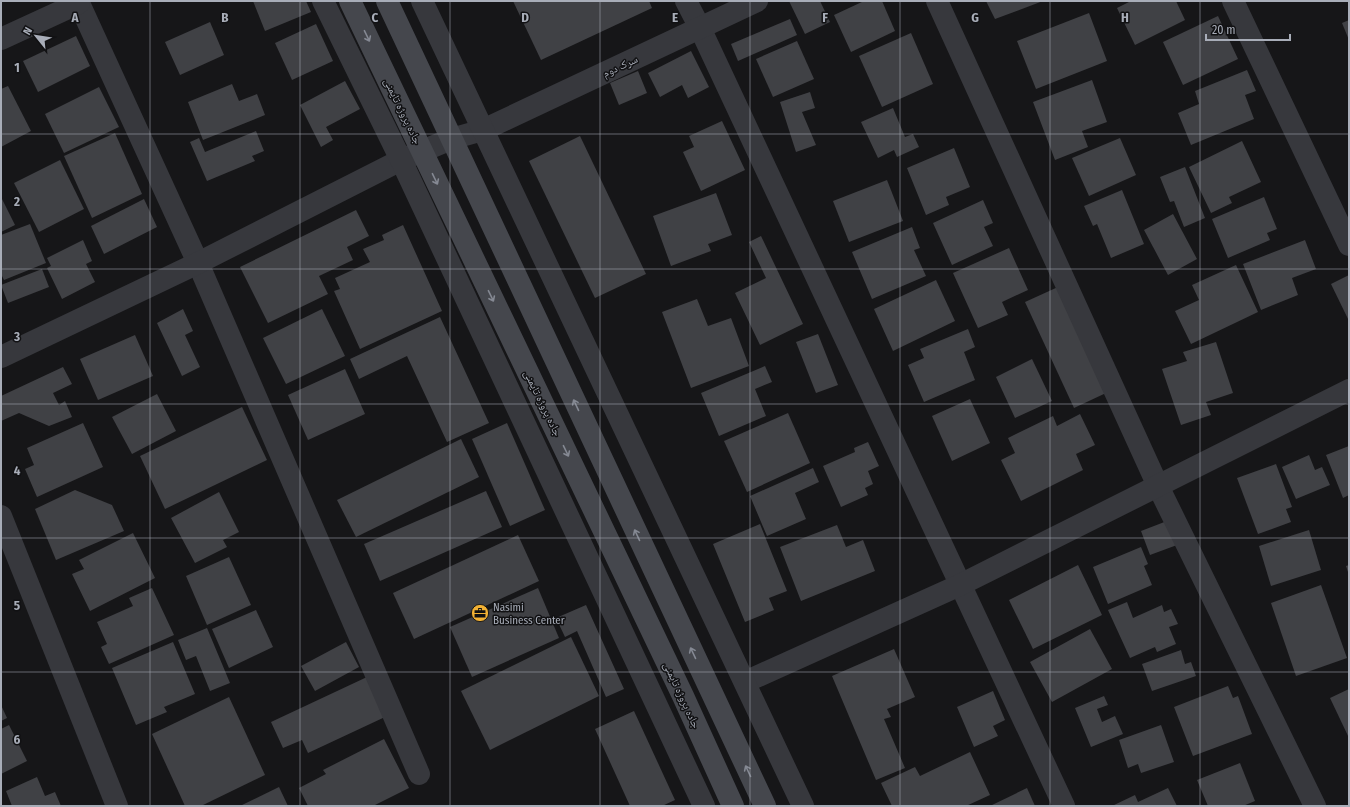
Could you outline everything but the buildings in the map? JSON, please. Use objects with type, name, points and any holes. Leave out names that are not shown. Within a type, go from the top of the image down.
[{"type":"main road","name":"جاده پروژه تایمنی","points":[[350,1],[679,689],[733,806]]},
{"type":"main road","points":[[387,1],[765,806]]},
{"type":"street","points":[[323,1],[401,160],[704,806]]},
{"type":"street","points":[[422,1],[803,806]]},
{"type":"street","points":[[686,1],[1064,806]]},
{"type":"street","name":"سرک دوم","points":[[1,357],[198,263],[401,160],[451,138],[483,130],[756,1]]},
{"type":"street","points":[[937,1],[1158,486],[1315,806]]},
{"type":"street","points":[[1233,1],[1349,245]]},
{"type":"street","points":[[1,39],[78,2],[198,263],[419,774]]},
{"type":"street","points":[[745,682],[960,585],[1349,390]]},
{"type":"street","points":[[1,516],[116,806]]},
{"type":"place","name":"Nasimi Business Center","points":[[480,613]]}]
